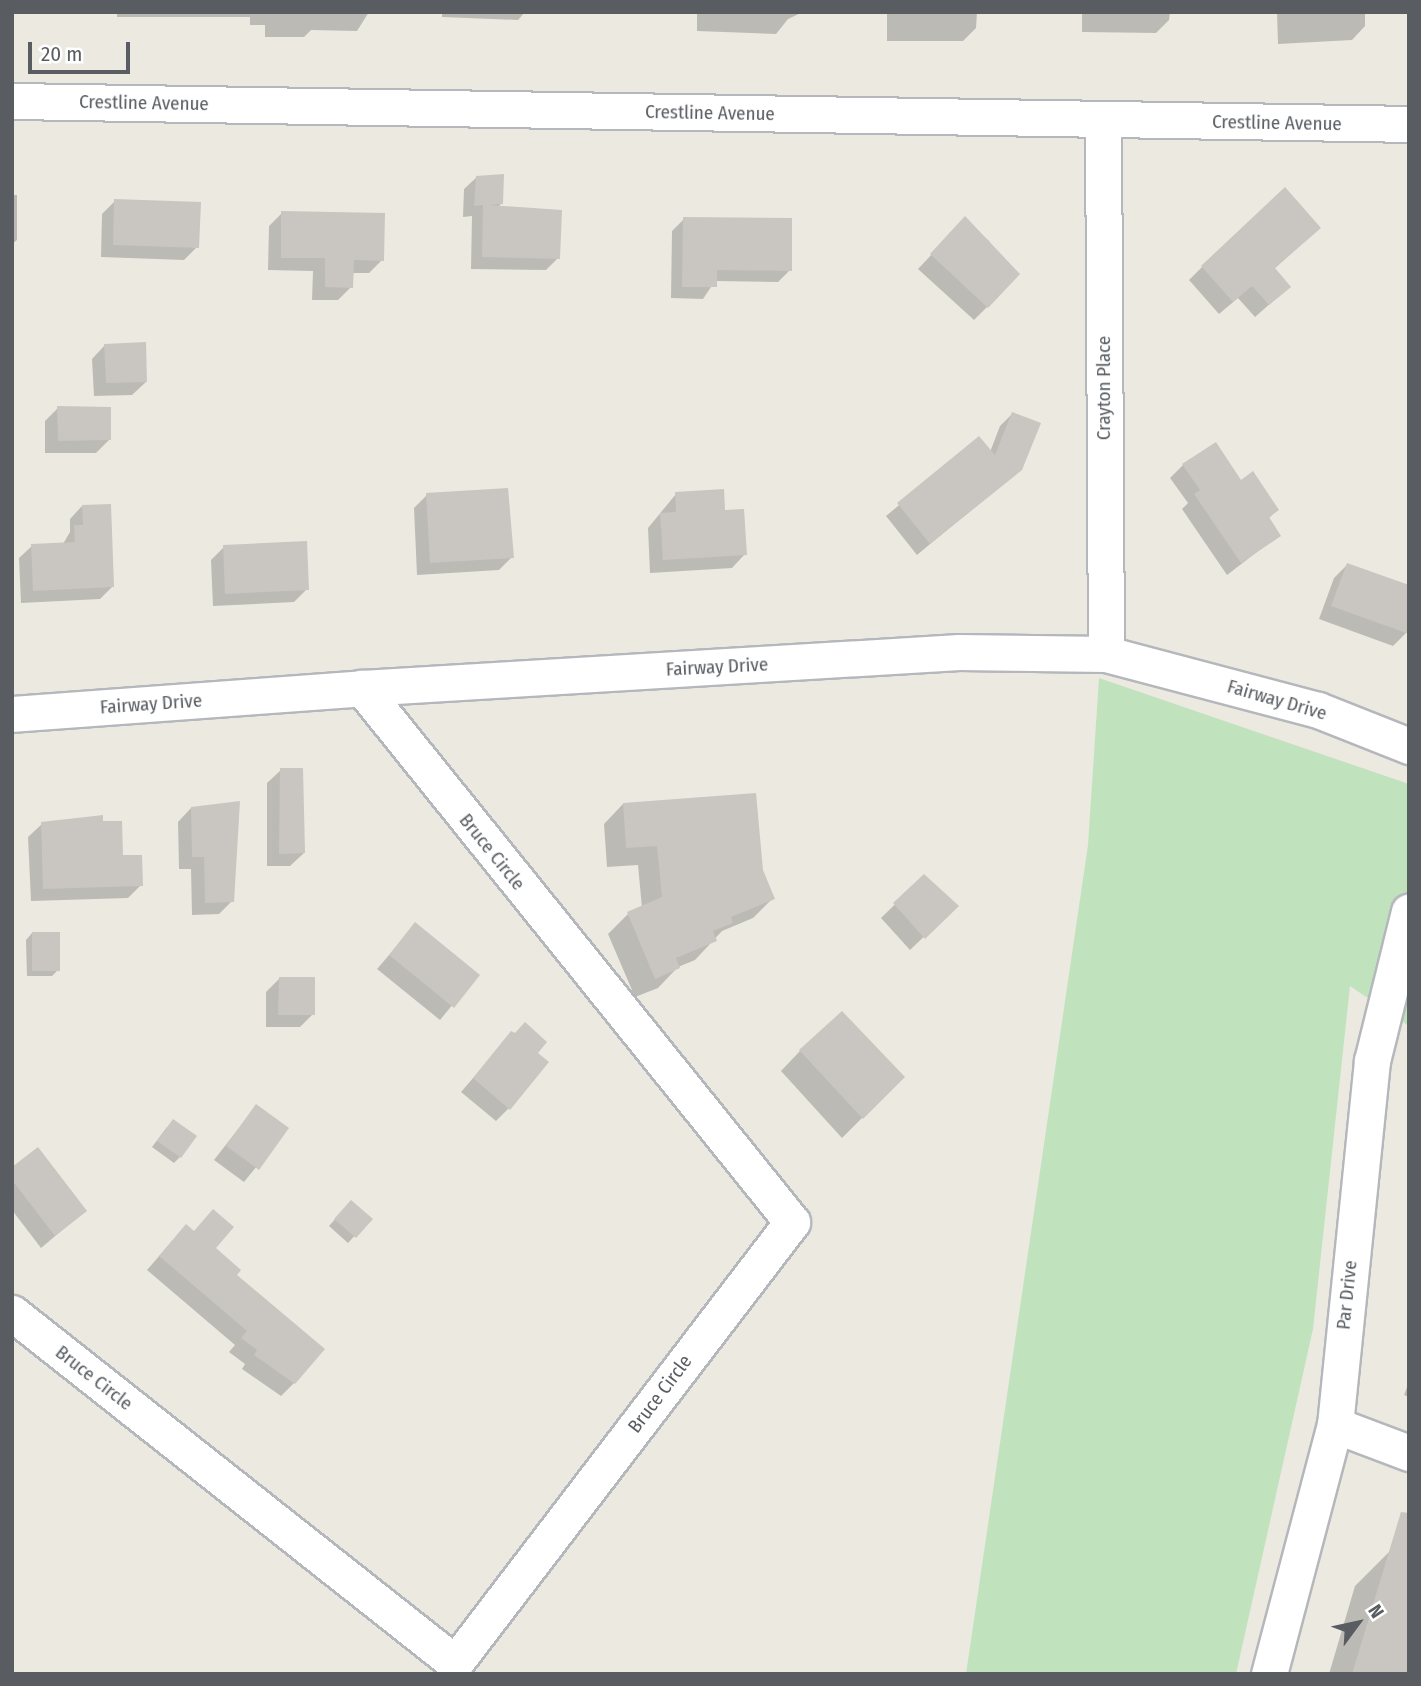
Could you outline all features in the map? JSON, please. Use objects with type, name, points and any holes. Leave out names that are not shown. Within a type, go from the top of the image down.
[{"type":"street","name":"Crestline Avenue","points":[[12,101],[1409,124]]},
{"type":"street","name":"Crayton Place","points":[[1103,121],[1106,654]]},
{"type":"street","name":"Fairway Drive","points":[[12,714],[362,688],[959,652],[1106,654],[1318,710],[1409,746]]},
{"type":"street","name":"Bruce Circle","points":[[12,1313],[455,1663],[792,1222],[362,688]]},
{"type":"street","name":"Par Drive","points":[[1269,1674],[1335,1425],[1372,1061],[1409,912]]},
{"type":"street","points":[[1335,1425],[1409,1453]]},
{"type":"green space","points":[[1099,678],[1409,784],[1409,1026],[1350,986],[1313,1329],[1236,1674],[966,1674],[1088,845]]},
{"type":"building","points":[[504,174],[503,204],[489,205],[562,210],[560,259],[482,257],[483,205],[474,206],[476,176]]},
{"type":"building","points":[[1285,187],[1321,228],[1275,268],[1291,287],[1269,305],[1252,286],[1233,302],[1201,266]]},
{"type":"building","points":[[114,199],[201,202],[199,248],[113,245]]},
{"type":"building","points":[[281,211],[385,213],[384,261],[354,260],[353,288],[325,287],[325,258],[281,258]]},
{"type":"building","points":[[965,216],[1020,274],[988,308],[930,254]]},
{"type":"building","points":[[683,217],[792,218],[792,271],[717,270],[717,287],[682,287]]},
{"type":"building","points":[[146,342],[147,382],[106,383],[104,344]]},
{"type":"building","points":[[57,406],[111,407],[111,440],[58,441]]},
{"type":"building","points":[[1012,412],[1041,423],[1022,470],[930,544],[897,503],[979,436],[995,455]]},
{"type":"building","points":[[1216,442],[1241,480],[1253,471],[1279,510],[1269,517],[1281,536],[1241,563],[1194,494],[1200,490],[1182,464]]},
{"type":"building","points":[[508,488],[514,558],[430,563],[426,493]]},
{"type":"building","points":[[724,489],[725,510],[744,509],[747,555],[663,560],[660,513],[676,512],[675,492]]},
{"type":"building","points":[[111,504],[114,587],[33,591],[31,544],[75,542],[74,525],[83,525],[82,505]]},
{"type":"building","points":[[307,541],[309,590],[225,594],[223,545]]},
{"type":"building","points":[[1347,563],[1409,585],[1409,634],[1331,606]]},
{"type":"building","points":[[280,768],[303,768],[305,853],[279,854]]},
{"type":"building","points":[[756,793],[763,870],[775,899],[731,917],[733,923],[713,931],[717,941],[676,958],[680,968],[655,979],[627,912],[662,897],[657,846],[626,848],[623,803]]},
{"type":"building","points":[[240,801],[234,902],[205,903],[204,857],[192,857],[191,807]]},
{"type":"building","points":[[103,815],[103,821],[122,821],[123,855],[142,855],[143,886],[43,889],[41,822]]},
{"type":"building","points":[[924,874],[959,906],[925,939],[893,903]]},
{"type":"building","points":[[415,922],[480,975],[454,1008],[389,955]]},
{"type":"building","points":[[32,932],[60,932],[60,971],[32,971]]},
{"type":"building","points":[[279,977],[315,977],[315,1015],[278,1015]]},
{"type":"building","points":[[842,1011],[905,1077],[863,1119],[799,1050]]},
{"type":"building","points":[[525,1022],[547,1042],[538,1053],[549,1062],[510,1110],[473,1078],[511,1031],[515,1033]]},
{"type":"building","points":[[256,1104],[289,1128],[259,1170],[226,1146]]},
{"type":"building","points":[[173,1119],[197,1136],[181,1158],[157,1141]]},
{"type":"building","points":[[38,1147],[87,1211],[55,1236],[12,1180],[12,1167]]},
{"type":"building","points":[[351,1200],[373,1219],[356,1238],[334,1219]]},
{"type":"building","points":[[213,1209],[234,1227],[216,1248],[241,1270],[237,1275],[325,1349],[295,1384],[254,1355],[257,1350],[241,1338],[247,1331],[159,1256],[186,1224],[194,1231]]},
{"type":"building","points":[[1401,1512],[1409,1513],[1409,1674],[1352,1674]]}]
